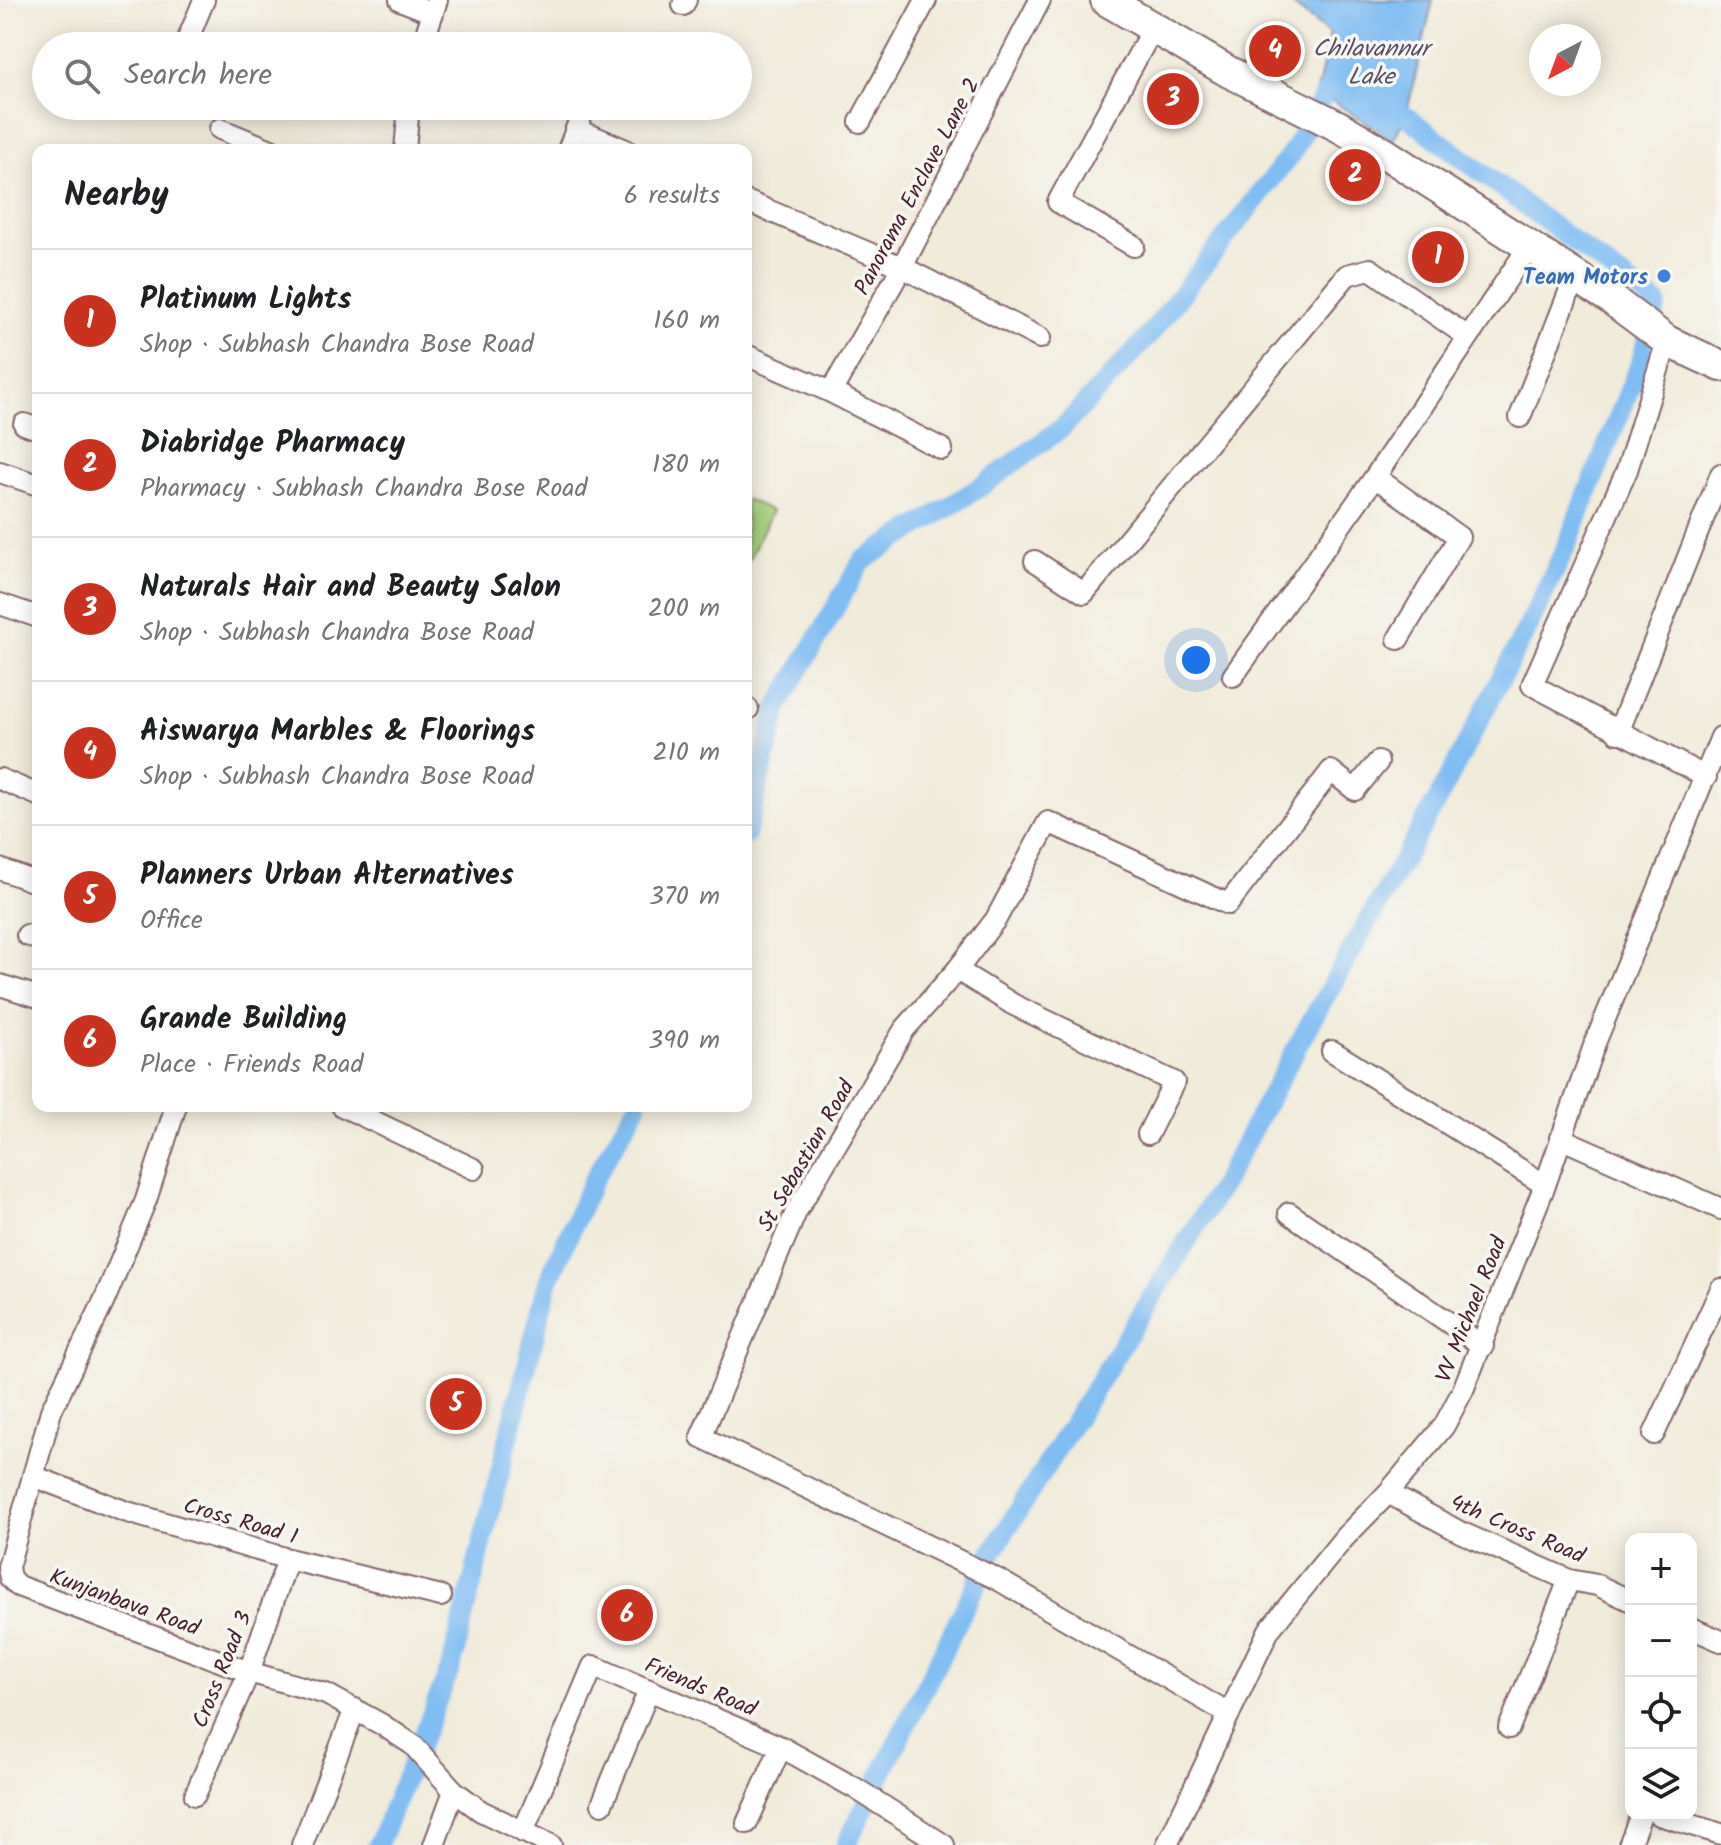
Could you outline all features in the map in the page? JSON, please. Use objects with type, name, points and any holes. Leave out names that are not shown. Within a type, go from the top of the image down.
[{"type":"main road","points":[[1106,0],[1229,72],[1338,126],[1386,154],[1611,299],[1667,341],[1721,366]]},
{"type":"street","points":[[191,32],[204,0]]},
{"type":"street","points":[[400,0],[435,6],[427,32]]},
{"type":"street","points":[[860,122],[926,0]]},
{"type":"street","name":"Panorama Enclave Lane 2","points":[[831,392],[902,267],[1040,0]]},
{"type":"street","points":[[1134,246],[1058,202],[1153,28]]},
{"type":"street","points":[[406,144],[408,120]]},
{"type":"street","points":[[570,144],[580,120]]},
{"type":"street","points":[[220,129],[256,144]]},
{"type":"street","points":[[576,129],[612,144]]},
{"type":"street","points":[[752,204],[902,267],[1040,338]]},
{"type":"street","points":[[1233,676],[1375,477],[1528,248]]},
{"type":"street","points":[[1035,561],[1084,593],[1347,275],[1370,269],[1468,337]]},
{"type":"street","points":[[1520,417],[1575,277]]},
{"type":"street","points":[[1667,341],[1627,470],[1532,685],[1706,777]]},
{"type":"street","points":[[752,358],[831,392],[942,449]]},
{"type":"street","points":[[0,472],[32,483]]},
{"type":"street","points":[[1618,733],[1721,474]]},
{"type":"street","points":[[1375,477],[1459,537],[1398,639]]},
{"type":"street","points":[[0,604],[32,615]]},
{"type":"street","name":"VV Michael Road","points":[[1167,1845],[1269,1630],[1344,1538],[1388,1493],[1444,1426],[1483,1346],[1595,1043],[1721,737]]},
{"type":"street","name":"St Sebastian Road","points":[[1229,1714],[985,1574],[701,1437],[796,1212],[904,1030],[957,970],[996,919],[1048,822],[1228,904],[1331,771],[1355,790],[1378,762]]},
{"type":"street","points":[[0,779],[32,792]]},
{"type":"street","points":[[0,869],[32,881]]},
{"type":"street","points":[[957,970],[1014,1005],[1174,1082],[1148,1134]]},
{"type":"street","points":[[0,985],[32,995]]},
{"type":"street","points":[[1332,1051],[1545,1185]]},
{"type":"street","name":"Kunjanbava Road","points":[[174,1112],[146,1200],[104,1301],[51,1411],[8,1567],[10,1578],[18,1586],[249,1672],[326,1694],[413,1745],[454,1791],[481,1811],[551,1845]]},
{"type":"street","points":[[355,1112],[474,1169]]},
{"type":"street","points":[[1560,1138],[1721,1209]]},
{"type":"street","points":[[1289,1213],[1483,1346]]},
{"type":"street","points":[[1654,1434],[1721,1289]]},
{"type":"street","name":"Cross Road 1","points":[[33,1476],[124,1511],[288,1559],[441,1596]]},
{"type":"street","name":"4th Cross Road","points":[[1388,1493],[1460,1532],[1569,1580],[1597,1585],[1625,1598]]},
{"type":"street","name":"Cross Road 3","points":[[195,1795],[249,1672],[288,1559]]},
{"type":"street","points":[[1509,1728],[1569,1580]]},
{"type":"street","points":[[1697,1631],[1721,1641]]},
{"type":"street","name":"Friends Road","points":[[523,1832],[593,1666],[781,1747],[855,1788],[944,1845]]},
{"type":"street","points":[[602,1804],[649,1690]]},
{"type":"street","points":[[302,1845],[355,1709]]},
{"type":"street","points":[[747,1823],[781,1747]]},
{"type":"street","points":[[434,1845],[454,1791]]},
{"type":"street","points":[[1629,1845],[1639,1821]]},
{"type":"street","points":[[1679,1821],[1721,1834]]},
{"type":"green space","points":[[752,502],[772,511],[752,553]]},
{"type":"water","name":"Chilavannur Lake","points":[[1286,0],[1433,0],[1406,116],[1393,140],[1317,91],[1330,34]]},
{"type":"waterway","points":[[752,810],[778,707],[862,561],[982,486],[1063,427],[1147,338],[1292,153],[1324,95]]},
{"type":"waterway","points":[[846,1845],[993,1551],[1222,1185],[1440,795],[1566,547],[1641,361],[1657,304],[1406,116]]},
{"type":"waterway","points":[[378,1845],[451,1667],[548,1282],[592,1182],[633,1112]]},
{"type":"place","name":"Aiswarya Marbles & Floorings","points":[[1275,51]]},
{"type":"place","name":"Naturals Hair and Beauty Salon","points":[[1173,99]]},
{"type":"place","name":"Diabridge Pharmacy","points":[[1355,175]]},
{"type":"place","name":"Platinum Lights","points":[[1438,257]]},
{"type":"place","name":"Team Motors","points":[[1664,276]]},
{"type":"place","name":"Planners Urban Alternatives","points":[[456,1404]]},
{"type":"place","name":"Grande Building","points":[[627,1615]]}]
